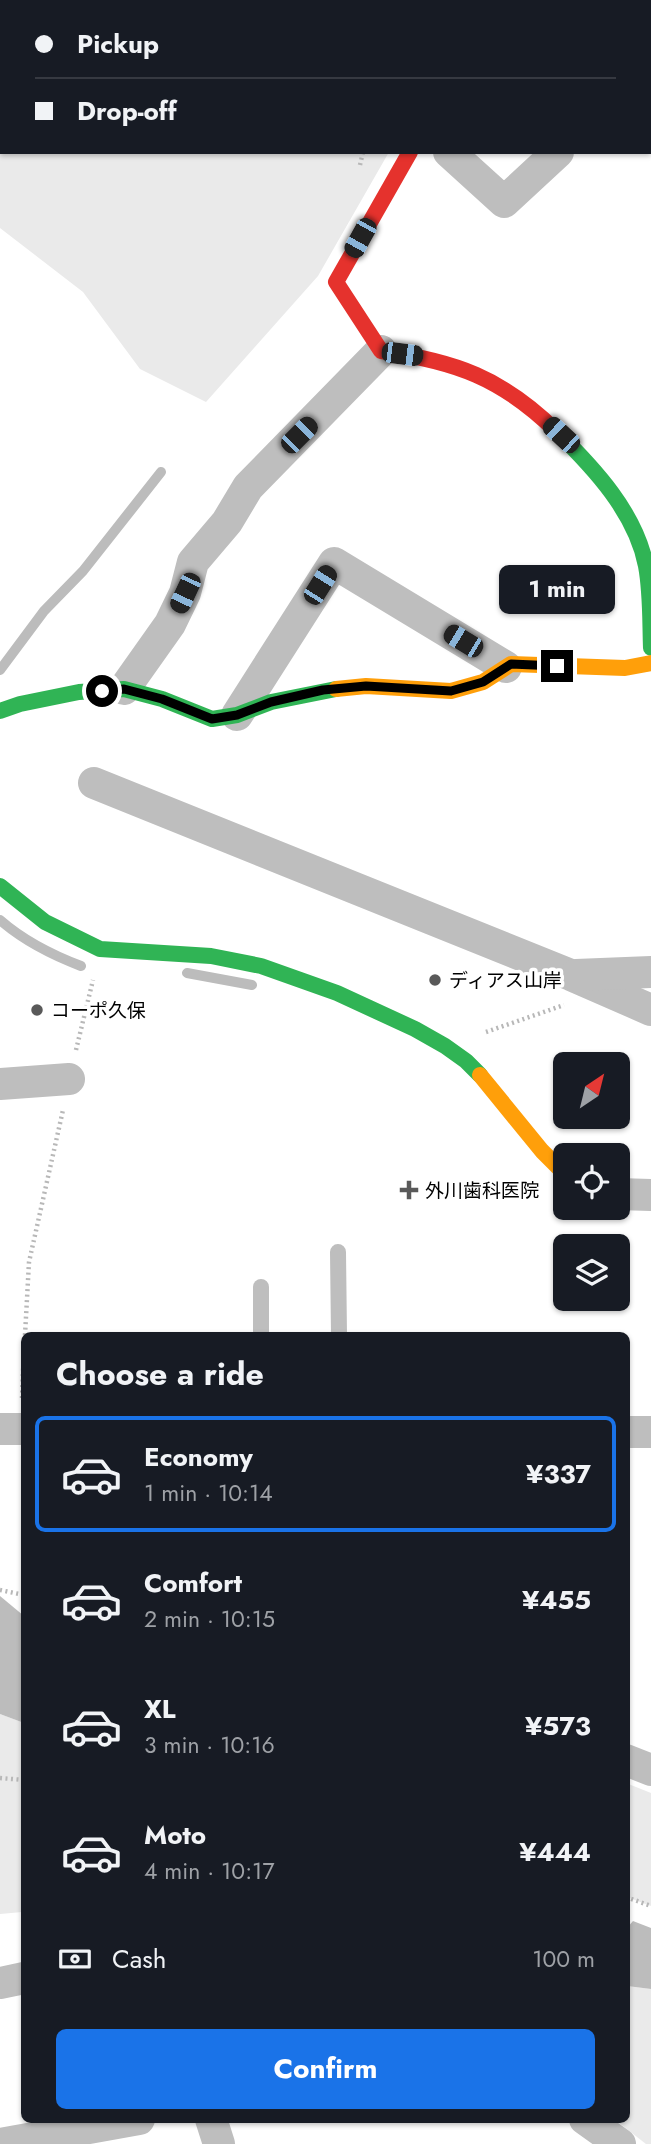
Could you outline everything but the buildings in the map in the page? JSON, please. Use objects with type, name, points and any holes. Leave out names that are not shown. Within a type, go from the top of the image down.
[{"type":"street","points":[[409,154],[336,282],[381,351],[448,363],[486,379],[524,402],[577,452],[610,493],[637,537],[646,562],[650,588],[651,648]]},
{"type":"street","points":[[451,154],[504,202],[556,154]]},
{"type":"street","points":[[124,689],[170,624],[185,593],[193,562],[228,522],[248,487],[381,351]]},
{"type":"street","points":[[237,715],[334,563],[506,667]]},
{"type":"street","points":[[0,711],[20,704],[79,692],[124,689],[162,699],[212,719],[237,715],[271,702],[323,690],[366,686],[451,691],[483,682],[511,664],[625,668],[651,663]]},
{"type":"street","points":[[94,783],[571,975],[651,1010]]},
{"type":"street","points":[[0,886],[46,922],[100,948],[211,956],[261,965],[337,993],[415,1029],[466,1061],[553,1162]]},
{"type":"street","points":[[571,975],[651,972]]},
{"type":"street","points":[[0,1084],[69,1079]]},
{"type":"street","points":[[630,1194],[651,1195]]},
{"type":"street","points":[[630,1432],[651,1432]]},
{"type":"street","points":[[630,1762],[651,1770]]},
{"type":"street","points":[[0,1983],[21,1979]]},
{"type":"street","points":[[6,2143],[117,2123]]},
{"type":"street","points":[[212,2123],[219,2144]]},
{"type":"street","points":[[591,2123],[620,2144]]},
{"type":"lane","points":[[338,1252],[339,1332]]},
{"type":"lane","points":[[261,1287],[261,1332]]},
{"type":"path","points":[[25,1332],[29,1262],[100,948]]},
{"type":"path","points":[[445,1046],[605,991]]},
{"type":"path","points":[[15,1429],[21,1374]]},
{"type":"path","points":[[0,1590],[21,1594]]},
{"type":"path","points":[[0,1778],[21,1780]]},
{"type":"path","points":[[630,1898],[651,1906]]},
{"type":"shaded area","points":[[0,154],[388,154],[318,276],[206,402],[140,369],[83,292],[0,228]]},
{"type":"shaded area","points":[[0,1596],[21,1614],[21,1722],[0,1714]]},
{"type":"shaded area","points":[[0,1714],[21,1722],[21,1912],[0,1914]]},
{"type":"shaded area","points":[[630,1785],[651,1793],[651,1906],[630,1898]]},
{"type":"shaded area","points":[[633,1921],[651,1928],[651,1989],[630,1986],[630,1924]]},
{"type":"shaded area","points":[[630,1986],[651,1989],[651,2144],[646,2144],[619,2123],[630,2123]]},
{"type":"waterway","points":[[0,670],[44,611],[83,571],[161,472]]},
{"type":"waterway","points":[[0,920],[39,947],[81,966]]},
{"type":"waterway","points":[[187,973],[252,985]]},
{"type":"traffic: fast","points":[[556,431],[612,492],[641,546],[648,576],[651,648]]},
{"type":"traffic: fast","points":[[0,711],[20,704],[79,692],[124,689],[162,699],[212,719],[237,715],[271,702],[336,689]]},
{"type":"traffic: fast","points":[[0,886],[45,922],[100,949],[211,956],[261,966],[337,993],[445,1046],[480,1075]]},
{"type":"traffic: slow","points":[[336,689],[366,686],[451,691],[483,682],[511,664],[625,668],[651,663]]},
{"type":"traffic: slow","points":[[480,1075],[553,1162]]},
{"type":"traffic: jam","points":[[409,154],[336,282],[381,351],[432,360],[476,375],[516,398],[556,431]]},
{"type":"place","name":"ディアス山岸","points":[[435,980]]},
{"type":"place","name":"コーポ久保","points":[[37,1010]]},
{"type":"place","name":"外川歯科医院","points":[[409,1190]]},
{"type":"route","points":[[102,691],[124,689],[162,699],[212,719],[237,715],[271,702],[323,690],[366,686],[451,691],[483,682],[511,664],[557,666]]}]
